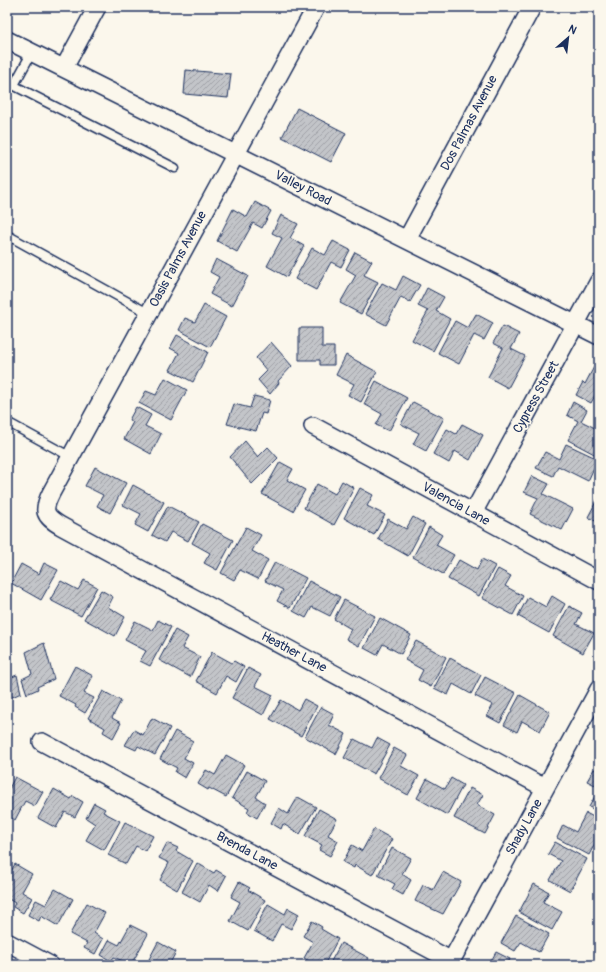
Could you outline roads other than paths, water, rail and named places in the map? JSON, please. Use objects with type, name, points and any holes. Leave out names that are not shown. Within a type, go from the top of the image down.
[{"type":"street","points":[[64,68],[97,7]]},
{"type":"street","name":"Oasis Palms Avenue","points":[[45,513],[46,504],[148,313],[316,7]]},
{"type":"street","name":"Dos Palmas Avenue","points":[[407,239],[532,7]]},
{"type":"street","name":"Valley Road","points":[[7,40],[599,336]]},
{"type":"street","name":"Cypress Street","points":[[473,513],[599,281]]},
{"type":"street","name":"Valencia Lane","points":[[313,426],[599,581]]},
{"type":"street","name":"Heather Lane","points":[[45,513],[51,520],[61,526],[545,788]]},
{"type":"street","name":"Shady Lane","points":[[450,963],[599,689]]},
{"type":"street","name":"Brenda Lane","points":[[42,742],[450,963]]},
{"type":"street","points":[[7,942],[50,965]]},
{"type":"lane","points":[[32,52],[11,83],[175,168]]},
{"type":"lane","points":[[7,235],[148,313]]},
{"type":"lane","points":[[7,422],[71,457]]}]
